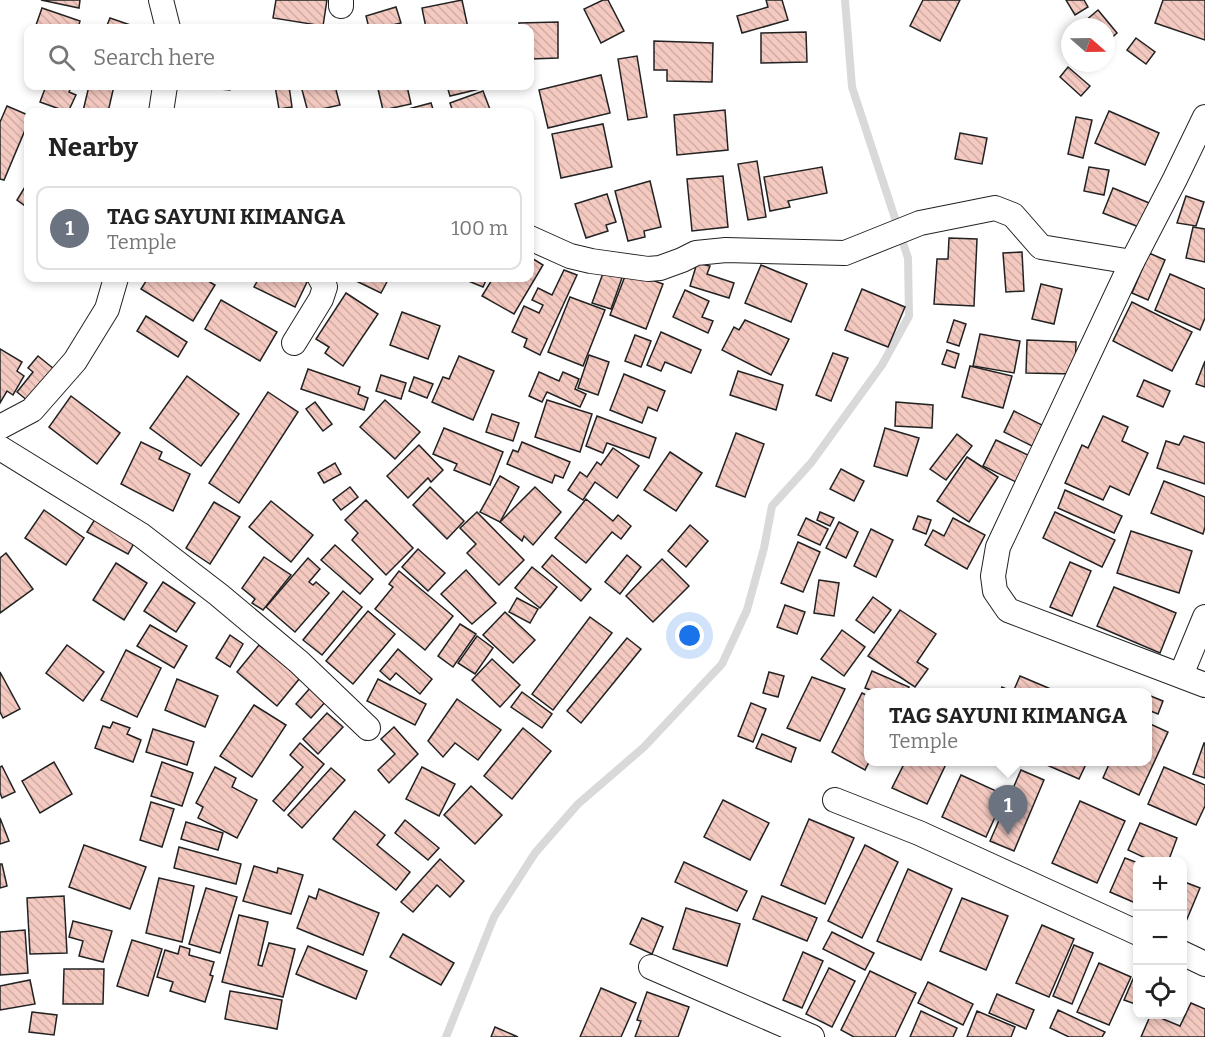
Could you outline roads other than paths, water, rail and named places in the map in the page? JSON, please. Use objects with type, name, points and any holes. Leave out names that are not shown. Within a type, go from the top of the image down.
[{"type":"street","points":[[161,0],[167,24]]},
{"type":"street","points":[[162,108],[165,90]]},
{"type":"street","points":[[1205,117],[1132,262],[998,548],[993,576],[995,591],[1008,610],[1205,685]]},
{"type":"street","points":[[534,240],[570,256],[648,269],[660,268],[696,253],[726,250],[845,253],[920,223],[995,208],[1013,215],[1041,247],[1132,262]]},
{"type":"street","points":[[0,427],[32,410],[75,361],[107,309],[116,282]]},
{"type":"street","points":[[294,343],[321,299],[325,287],[322,282]]},
{"type":"street","points":[[0,448],[141,535],[299,662],[368,729]]},
{"type":"street","points":[[1181,675],[1205,617]]},
{"type":"street","points":[[835,800],[919,833],[1133,931]]},
{"type":"street","points":[[1187,955],[1205,964]]},
{"type":"street","points":[[651,967],[813,1037]]},
{"type":"waterway","points":[[446,1037],[494,917],[535,853],[578,804],[644,747],[722,664],[747,610],[764,548],[772,506],[811,463],[882,365],[909,316],[908,258],[852,87],[845,0]]},
{"type":"place","name":"TAG SAYUNI KIMANGA","points":[[1008,835]]}]
